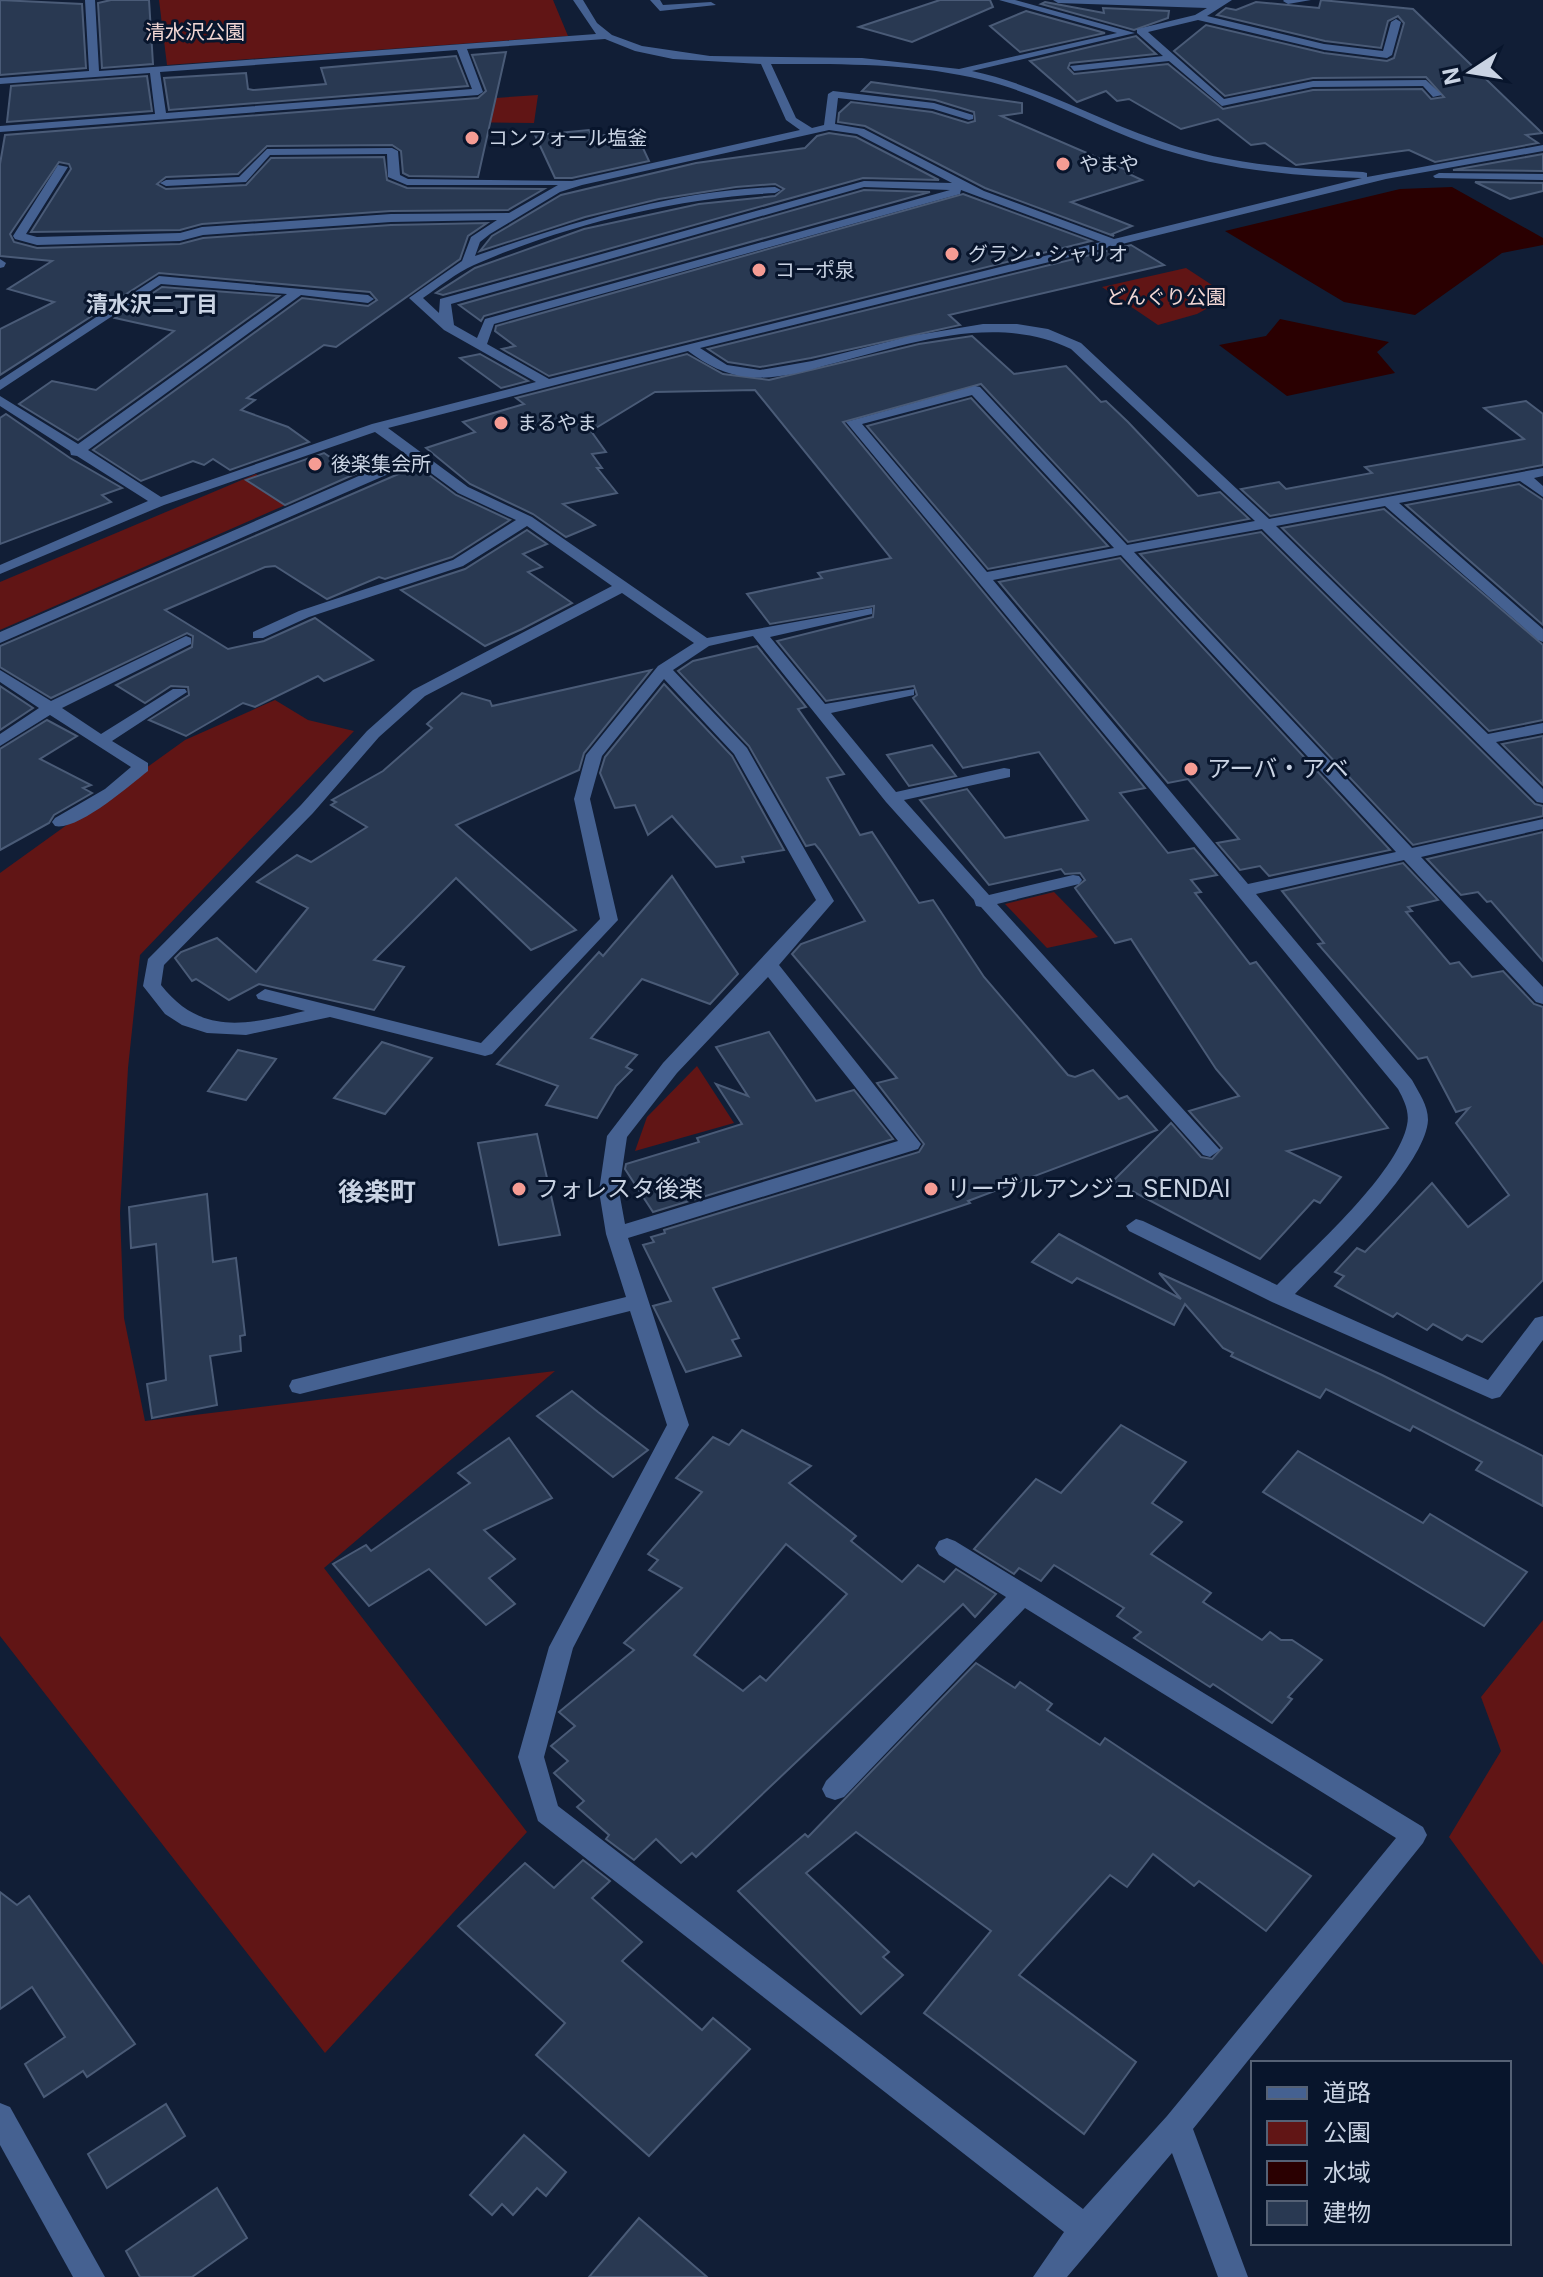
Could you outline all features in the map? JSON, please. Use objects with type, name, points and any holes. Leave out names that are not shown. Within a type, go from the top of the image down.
[{"type":"street","points":[[90,0],[94,74]]},
{"type":"street","points":[[578,0],[589,21],[607,36]]},
{"type":"street","points":[[655,0],[660,8],[711,5]]},
{"type":"street","points":[[1008,1],[1025,0]]},
{"type":"street","points":[[1058,0],[1223,2]]},
{"type":"street","points":[[1288,1],[1306,0]]},
{"type":"street","points":[[1008,1],[1135,32],[1172,58],[1222,103],[1313,84],[1426,83],[1437,95]]},
{"type":"street","points":[[959,71],[1198,17],[1223,2]]},
{"type":"street","points":[[1198,17],[1324,47],[1387,55],[1396,22]]},
{"type":"street","points":[[0,81],[607,36],[680,56],[895,63],[959,71],[1009,84],[1140,139],[1208,159],[1303,173],[1537,177],[1543,186]]},
{"type":"street","points":[[0,129],[478,92],[461,47]]},
{"type":"street","points":[[1074,68],[1172,58]]},
{"type":"street","points":[[765,61],[791,120],[808,130]]},
{"type":"street","points":[[155,70],[161,117]]},
{"type":"street","points":[[829,127],[833,94],[934,106],[969,117]]},
{"type":"street","points":[[467,263],[475,240],[509,216],[556,190],[579,182],[829,127],[860,131],[971,187],[1115,243]]},
{"type":"street","points":[[4,564],[159,502],[377,427],[1386,176],[1543,148]]},
{"type":"street","points":[[166,183],[242,180],[267,152],[392,151],[394,177],[407,182],[579,182]]},
{"type":"street","points":[[62,167],[19,236],[37,241],[180,237],[202,231],[344,221],[509,216]]},
{"type":"street","points":[[448,327],[444,302],[864,184],[971,187]]},
{"type":"street","points":[[481,344],[489,322],[971,187]]},
{"type":"street","points":[[548,384],[448,327],[415,298],[467,263],[619,211],[730,190],[775,190]]},
{"type":"street","points":[[0,386],[159,280],[368,299]]},
{"type":"street","points":[[76,452],[299,291]]},
{"type":"street","points":[[691,347],[730,370],[765,374],[969,328],[1029,326],[1058,334],[1076,346],[1266,524],[1543,798]]},
{"type":"street","points":[[1280,1296],[1395,1168],[1417,1127],[1417,1105],[1405,1085],[853,422],[975,390],[1543,998]]},
{"type":"street","points":[[0,400],[76,452],[159,502]]},
{"type":"street","points":[[377,427],[463,490],[527,520],[704,643]]},
{"type":"street","points":[[0,638],[415,457]]},
{"type":"street","points":[[983,577],[1543,472]]},
{"type":"street","points":[[1523,476],[1543,493]]},
{"type":"street","points":[[1387,500],[1543,637]]},
{"type":"street","points":[[258,635],[304,614],[458,563],[527,520]]},
{"type":"street","points":[[327,1013],[240,1031],[200,1024],[173,1011],[152,986],[155,963],[307,809],[373,734],[419,693],[621,587]]},
{"type":"street","points":[[760,635],[867,611]]},
{"type":"street","points":[[265,995],[327,1013],[485,1050],[609,920],[582,799],[594,755],[664,669],[704,643],[757,631],[892,798],[982,902],[1210,1150]]},
{"type":"street","points":[[0,741],[50,708],[186,641]]},
{"type":"street","points":[[664,669],[741,752],[825,901],[769,965],[670,1068],[617,1136],[609,1191],[616,1234],[678,1425],[561,1647],[531,1757],[547,1813],[1085,2229]]},
{"type":"street","points":[[0,675],[142,767],[111,793],[61,822]]},
{"type":"street","points":[[102,740],[179,692]]},
{"type":"street","points":[[820,710],[908,692]]},
{"type":"street","points":[[1484,740],[1543,728]]},
{"type":"street","points":[[892,798],[1004,773]]},
{"type":"street","points":[[1243,891],[1543,824]]},
{"type":"street","points":[[982,902],[1073,880]]},
{"type":"street","points":[[616,1234],[911,1144],[769,965]]},
{"type":"street","points":[[1136,1226],[1280,1296],[1492,1391],[1543,1324]]},
{"type":"street","points":[[300,1386],[636,1302]]},
{"type":"street","points":[[947,1548],[1414,1835],[1177,2126],[1085,2229],[1048,2277]]},
{"type":"street","points":[[835,1789],[1023,1595]]},
{"type":"street","points":[[0,2117],[90,2277]]},
{"type":"street","points":[[1177,2126],[1233,2277]]},
{"type":"green space","name":"清水沢公園","points":[[159,0],[553,0],[568,36],[167,65]]},
{"type":"green space","points":[[538,95],[534,123],[386,121],[396,105]]},
{"type":"green space","name":"どんぐり公園","points":[[1186,268],[1215,287],[1217,303],[1197,314],[1158,325],[1102,287]]},
{"type":"green space","points":[[378,454],[386,461],[0,630],[0,582],[256,474],[278,490]]},
{"type":"green space","points":[[275,700],[308,720],[354,731],[140,955],[128,1068],[120,1213],[124,1318],[145,1421],[555,1371],[324,1568],[527,1832],[325,2053],[0,1636],[0,873],[185,740]]},
{"type":"green space","points":[[1054,892],[1098,937],[1047,948],[1005,904]]},
{"type":"green space","points":[[697,1066],[734,1123],[635,1151],[647,1117]]},
{"type":"green space","points":[[1543,1620],[1543,1965],[1449,1837],[1501,1751],[1481,1697]]},
{"type":"water","points":[[1452,187],[1543,238],[1543,245],[1502,253],[1415,315],[1344,302],[1225,231],[1400,189]]},
{"type":"water","points":[[1280,319],[1389,342],[1377,352],[1395,373],[1287,396],[1219,345],[1266,336]]},
{"type":"building","points":[[0,0],[82,4],[86,68],[0,75]]},
{"type":"building","points":[[149,0],[153,64],[102,68],[98,3]]},
{"type":"building","points":[[940,0],[990,0],[993,7],[912,42],[859,27]]},
{"type":"building","points":[[1321,0],[1413,9],[1542,133],[1526,135],[1538,143],[1435,162],[1409,150],[1296,165],[1265,143],[1251,145],[1218,119],[1181,129],[1129,99],[1117,101],[1106,91],[1077,102],[1030,61],[1136,36],[1156,54],[1070,63],[1068,68],[1074,74],[1168,64],[1223,109],[1313,90],[1422,89],[1431,99],[1444,97],[1426,77],[1313,78],[1225,96],[1174,51],[1206,25],[1324,53],[1387,61],[1394,58],[1404,23],[1398,16],[1388,21],[1381,48],[1325,41],[1217,15],[1226,8],[1236,10],[1256,2],[1319,8]]},
{"type":"building","points":[[1045,2],[1104,13],[1103,8],[1169,11],[1168,18],[1134,30],[1041,4]]},
{"type":"building","points":[[1026,11],[1105,33],[1020,52],[990,26]]},
{"type":"building","points":[[506,52],[478,177],[409,176],[403,173],[401,151],[392,145],[267,146],[238,174],[166,177],[157,184],[166,189],[246,185],[271,158],[384,157],[387,180],[407,188],[544,189],[508,210],[391,211],[202,224],[180,230],[31,232],[71,169],[69,164],[59,162],[10,234],[14,242],[37,248],[180,244],[203,238],[391,225],[487,223],[468,236],[460,259],[336,347],[324,345],[247,398],[255,400],[241,410],[288,427],[309,442],[230,470],[213,459],[204,465],[193,461],[141,481],[93,450],[302,298],[368,306],[377,300],[370,292],[159,273],[0,375],[0,329],[54,302],[8,289],[52,261],[0,256],[0,164],[5,135],[478,98],[486,91],[472,55]]},
{"type":"building","points":[[456,56],[468,86],[169,110],[164,78],[246,73],[248,89],[253,90],[326,84],[321,68]]},
{"type":"building","points":[[147,76],[152,111],[7,122],[11,86]]},
{"type":"building","points":[[871,82],[1022,103],[1022,113],[1001,116],[1131,172],[1127,173],[1142,180],[1071,202],[1132,226],[1112,234],[1114,236],[985,188],[865,126],[838,122],[839,113],[851,102],[932,112],[968,123],[975,121],[974,112],[935,100],[862,91]]},
{"type":"building","points":[[589,130],[592,136],[636,133],[649,161],[572,178],[555,178],[535,135]]},
{"type":"building","points":[[829,133],[856,137],[939,180],[863,178],[443,295],[436,293],[475,268],[584,229],[699,204],[775,196],[784,189],[775,184],[736,187],[659,199],[585,217],[480,251],[492,236],[561,195],[696,163],[805,148],[817,136]]},
{"type":"building","points":[[1543,154],[1543,171],[1453,170]]},
{"type":"building","points":[[1475,182],[1543,183],[1543,191],[1510,199]]},
{"type":"building","points":[[864,190],[930,192],[484,316],[481,321],[459,305]]},
{"type":"building","points":[[963,194],[1091,241],[549,376],[502,349],[515,346],[495,331],[496,326]]},
{"type":"building","points":[[1131,245],[1164,265],[949,315],[960,325],[811,358],[760,367],[728,362],[708,349]]},
{"type":"building","points":[[162,287],[279,296],[78,440],[19,404],[52,381],[96,390],[174,331],[115,318]]},
{"type":"building","points":[[972,336],[1014,374],[1066,366],[1101,402],[1106,401],[1128,422],[1198,496],[1220,492],[1249,519],[1128,542],[981,384],[843,422],[1145,788],[1120,793],[1168,853],[1194,848],[1217,875],[1191,880],[1201,892],[1195,893],[1250,964],[1256,962],[1388,1128],[1287,1151],[1341,1177],[1320,1203],[1314,1200],[1260,1259],[1113,1181],[1171,1123],[1201,1157],[1212,1159],[1222,1148],[1189,1111],[1239,1096],[1216,1069],[1131,939],[1115,943],[1075,888],[1085,880],[1080,873],[1065,874],[1061,869],[989,885],[920,800],[967,789],[1005,838],[1088,820],[1039,752],[963,768],[913,698],[917,695],[914,686],[826,701],[777,641],[873,617],[874,606],[770,624],[747,594],[822,578],[818,573],[891,558],[755,390],[655,392],[591,431],[606,452],[592,454],[602,468],[597,468],[617,493],[563,504],[595,525],[566,537],[533,514],[470,484],[426,448],[475,432],[463,422],[524,404],[516,398],[687,354],[723,374],[769,380],[919,344]]},
{"type":"building","points":[[480,354],[528,381],[501,388],[460,358]]},
{"type":"building","points":[[971,398],[1108,546],[988,569],[867,426]]},
{"type":"building","points":[[1526,401],[1543,414],[1543,465],[1270,516],[1241,489],[1279,482],[1286,489],[1372,473],[1365,467],[1524,439],[1484,408]]},
{"type":"building","points":[[6,414],[70,458],[122,488],[102,495],[111,502],[0,544],[0,418]]},
{"type":"building","points":[[324,453],[355,474],[285,505],[246,480]]},
{"type":"building","points":[[417,466],[456,495],[510,520],[452,557],[385,579],[379,577],[327,599],[275,566],[265,567],[165,610],[228,649],[264,641],[315,618],[373,660],[324,681],[318,676],[255,707],[243,703],[186,736],[149,720],[189,695],[188,687],[171,686],[145,703],[116,685],[192,647],[193,636],[187,633],[51,698],[0,667],[0,646]]},
{"type":"building","points":[[1519,484],[1543,500],[1543,625],[1406,505]]},
{"type":"building","points":[[1384,509],[1543,645],[1543,720],[1489,731],[1282,528]]},
{"type":"building","points":[[527,530],[547,544],[523,554],[542,567],[528,572],[572,603],[522,629],[485,646],[401,590],[465,569]]},
{"type":"building","points":[[1261,532],[1535,804],[1543,806],[1543,816],[1413,845],[1140,554]]},
{"type":"building","points":[[1120,558],[1390,850],[1269,876],[1260,866],[1240,870],[1217,843],[1239,839],[1188,779],[1168,783],[999,582]]},
{"type":"building","points":[[757,646],[806,707],[798,709],[844,774],[827,778],[860,835],[872,832],[919,903],[933,900],[984,977],[1068,1075],[1075,1077],[1093,1070],[1119,1099],[1127,1096],[1157,1130],[968,1201],[970,1203],[713,1288],[739,1338],[732,1340],[741,1356],[686,1372],[653,1306],[671,1301],[643,1245],[654,1242],[651,1237],[665,1233],[664,1230],[919,1152],[924,1144],[877,1083],[897,1078],[792,954],[801,944],[865,921],[820,850],[815,844],[806,846],[749,746],[678,671],[693,661]]},
{"type":"building","points":[[651,670],[584,753],[579,770],[456,825],[576,930],[531,950],[456,878],[374,960],[404,967],[374,1010],[259,984],[229,1000],[196,979],[192,981],[175,958],[181,952],[217,938],[256,972],[308,908],[257,882],[297,855],[311,862],[367,827],[331,805],[336,802],[332,800],[383,771],[432,728],[427,724],[462,693],[490,701],[492,706]]},
{"type":"building","points":[[664,684],[732,756],[784,850],[742,857],[744,862],[716,867],[672,816],[648,835],[635,805],[615,808],[600,773],[605,757]]},
{"type":"building","points":[[0,686],[33,708],[0,730]]},
{"type":"building","points":[[47,720],[77,736],[40,759],[91,785],[83,788],[92,793],[54,815],[49,823],[0,850],[0,749]]},
{"type":"building","points":[[1543,736],[1543,785],[1502,744]]},
{"type":"building","points":[[932,745],[956,776],[909,786],[887,755]]},
{"type":"building","points":[[1543,832],[1543,961],[1491,901],[1487,902],[1478,892],[1461,895],[1427,859]]},
{"type":"building","points":[[1403,863],[1438,900],[1408,907],[1412,911],[1406,912],[1450,964],[1459,962],[1472,977],[1503,971],[1534,1004],[1543,1007],[1543,1280],[1482,1342],[1467,1335],[1462,1340],[1433,1324],[1427,1330],[1397,1313],[1393,1317],[1335,1286],[1344,1276],[1335,1272],[1357,1248],[1365,1252],[1432,1183],[1468,1227],[1509,1195],[1456,1123],[1469,1108],[1456,1112],[1427,1057],[1418,1059],[1318,944],[1324,943],[1282,891]]},
{"type":"building","points":[[672,876],[738,974],[710,1004],[642,979],[591,1038],[637,1055],[626,1067],[632,1070],[616,1086],[597,1118],[546,1105],[558,1086],[497,1064],[599,952],[603,956]]},
{"type":"building","points":[[769,1032],[816,1101],[854,1090],[893,1139],[653,1212],[625,1169],[626,1164],[699,1142],[697,1138],[742,1124],[716,1084],[748,1096],[716,1047]]},
{"type":"building","points":[[382,1042],[432,1058],[385,1114],[334,1098]]},
{"type":"building","points":[[238,1050],[276,1059],[246,1100],[208,1091]]},
{"type":"building","name":"フォレスタ後楽","points":[[537,1134],[560,1235],[499,1245],[478,1143]]},
{"type":"building","points":[[207,1194],[213,1262],[236,1258],[245,1335],[240,1336],[241,1351],[210,1356],[217,1405],[152,1418],[147,1384],[166,1380],[156,1244],[131,1248],[129,1207]]},
{"type":"building","points":[[1059,1234],[1181,1299],[1159,1273],[1382,1375],[1543,1456],[1543,1506],[1476,1470],[1482,1462],[1413,1426],[1410,1431],[1326,1389],[1320,1398],[1231,1356],[1233,1353],[1223,1348],[1185,1304],[1174,1325],[1077,1278],[1072,1283],[1032,1262]]},
{"type":"building","points":[[572,1391],[648,1450],[613,1477],[537,1416]]},
{"type":"building","points":[[1121,1425],[1186,1462],[1152,1503],[1182,1522],[1151,1554],[1211,1593],[1203,1602],[1262,1640],[1270,1632],[1281,1640],[1292,1640],[1322,1660],[1288,1697],[1292,1699],[1272,1723],[1134,1638],[1141,1632],[1117,1616],[1124,1608],[1054,1565],[1041,1581],[1019,1568],[1014,1574],[974,1549],[1036,1479],[1061,1493]]},
{"type":"building","points":[[742,1430],[811,1466],[789,1483],[856,1536],[851,1541],[902,1582],[918,1565],[944,1582],[956,1569],[996,1594],[975,1617],[963,1604],[696,1857],[692,1853],[681,1863],[656,1839],[634,1860],[606,1839],[609,1835],[577,1807],[584,1801],[554,1773],[568,1761],[551,1746],[575,1726],[559,1712],[634,1650],[624,1643],[682,1588],[649,1570],[658,1560],[648,1554],[702,1492],[676,1478],[713,1437],[729,1445]],"holes":[[[786,1544],[847,1594],[766,1681],[760,1676],[743,1691],[694,1655]]]},
{"type":"building","points":[[509,1438],[552,1498],[484,1530],[515,1559],[489,1578],[515,1604],[486,1625],[429,1569],[369,1606],[333,1564],[366,1545],[371,1551],[470,1483],[458,1473]]},
{"type":"building","points":[[1298,1451],[1423,1523],[1430,1514],[1527,1572],[1484,1626],[1263,1492]]},
{"type":"building","points":[[976,1663],[1015,1688],[1020,1682],[1052,1704],[1047,1710],[1100,1745],[1105,1738],[1311,1876],[1266,1931],[1199,1881],[1194,1886],[1153,1854],[1127,1887],[1110,1875],[1019,1975],[1136,2062],[1084,2134],[924,2013],[991,1931],[856,1832],[806,1873],[889,1952],[883,1957],[903,1975],[861,2014],[738,1891],[805,1834],[808,1837]]},
{"type":"building","points":[[583,1860],[610,1881],[592,1898],[642,1942],[622,1961],[702,2030],[713,2018],[750,2049],[649,2156],[536,2055],[565,2023],[458,1926],[525,1863],[554,1888]]},
{"type":"building","points":[[0,1892],[17,1905],[29,1896],[135,2044],[87,2077],[83,2071],[44,2097],[25,2064],[65,2037],[32,1987],[0,2009]]},
{"type":"building","points":[[166,2104],[185,2136],[107,2188],[88,2154]]},
{"type":"building","points":[[524,2135],[566,2172],[546,2196],[537,2188],[513,2215],[502,2204],[492,2215],[470,2195]]},
{"type":"building","points":[[217,2188],[247,2238],[192,2277],[140,2277],[126,2251]]},
{"type":"building","points":[[639,2218],[707,2277],[589,2277]]},
{"type":"place","name":"コンフォール塩釜","points":[[472,138]]},
{"type":"place","name":"やまや","points":[[1063,164]]},
{"type":"place","name":"グラン・シャリオ","points":[[952,254]]},
{"type":"place","name":"コーポ泉","points":[[759,270]]},
{"type":"place","name":"まるやま","points":[[501,423]]},
{"type":"place","name":"後楽集会所","points":[[315,464]]},
{"type":"place","name":"アーバ・アベ","points":[[1191,769]]},
{"type":"place","name":"フォレスタ後楽","points":[[519,1189]]},
{"type":"place","name":"リーヴルアンジュ SENDAI","points":[[931,1189]]},
{"type":"district","name":"清水沢二丁目","points":[[152,304]]},
{"type":"district","name":"後楽町","points":[[377,1192]]}]
